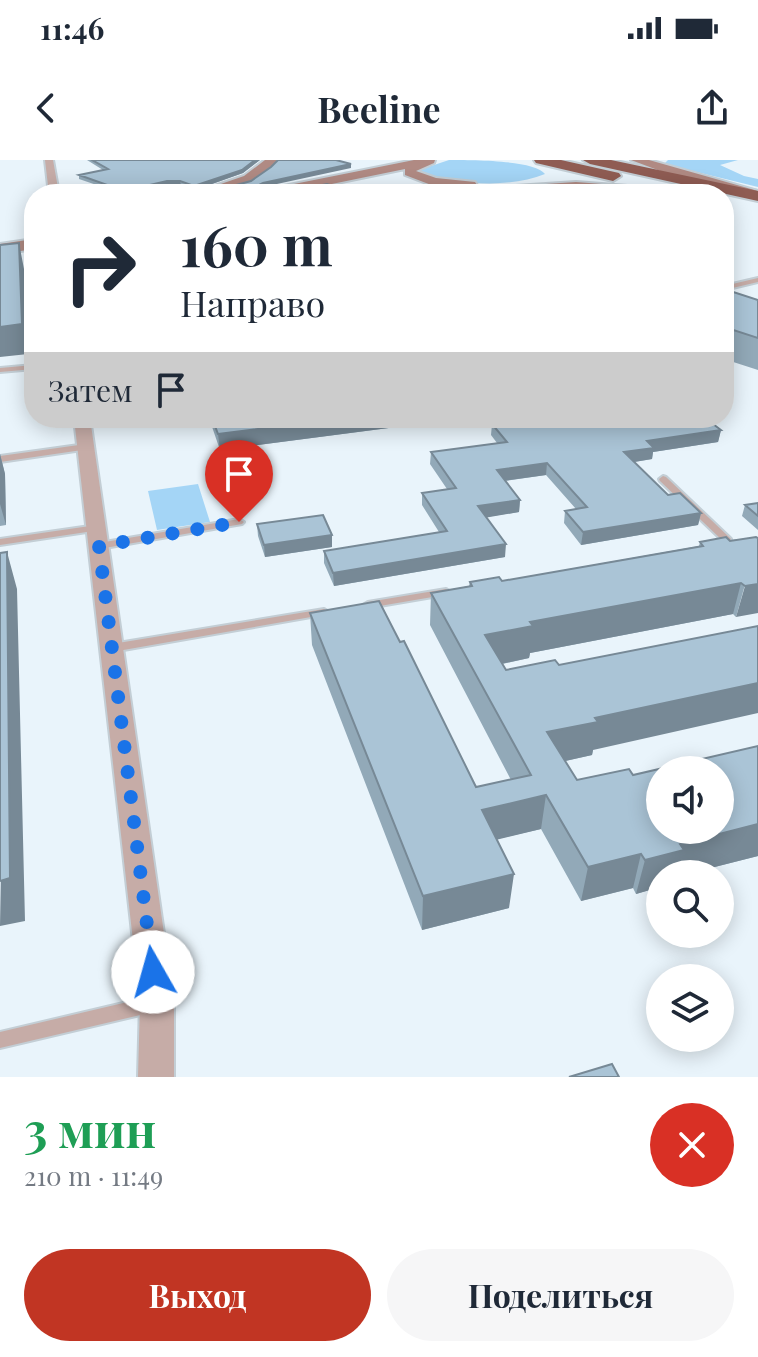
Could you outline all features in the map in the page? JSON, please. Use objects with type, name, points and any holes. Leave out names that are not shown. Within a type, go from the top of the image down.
[{"type":"highway","points":[[538,160],[650,184]]},
{"type":"highway","points":[[590,160],[705,184]]},
{"type":"highway","points":[[734,190],[758,195]]},
{"type":"highway","points":[[734,203],[758,208]]},
{"type":"main road","points":[[355,161],[406,160]]},
{"type":"main road","points":[[297,184],[413,160]]},
{"type":"main road","points":[[432,160],[413,166],[409,172],[434,182],[466,184]]},
{"type":"main road","points":[[313,184],[432,160]]},
{"type":"main road","points":[[494,184],[540,180],[555,174],[556,170],[538,160]]},
{"type":"main road","points":[[637,160],[715,184]]},
{"type":"main road","points":[[225,184],[268,167]]},
{"type":"main road","points":[[734,189],[758,195]]},
{"type":"main road","points":[[3,244],[24,235]]},
{"type":"main road","points":[[3,244],[24,245]]},
{"type":"street","points":[[49,160],[53,184]]},
{"type":"street","points":[[83,428],[157,1003],[156,1077]]},
{"type":"lane","points":[[734,286],[758,280]]},
{"type":"lane","points":[[0,370],[24,368]]},
{"type":"lane","points":[[0,459],[86,447]]},
{"type":"lane","points":[[663,479],[731,542],[708,545]]},
{"type":"lane","points":[[0,542],[98,537],[239,522]]},
{"type":"lane","points":[[362,606],[456,590]]},
{"type":"lane","points":[[112,648],[331,611]]},
{"type":"lane","points":[[0,1040],[157,1003]]},
{"type":"shaded area","points":[[449,160],[516,163],[539,169],[545,174],[515,182],[482,183],[419,173],[419,170]]},
{"type":"shaded area","points":[[668,160],[738,160],[720,165],[758,179],[758,187],[664,164]]},
{"type":"shaded area","points":[[198,484],[210,522],[157,530],[148,491]]},
{"type":"building","points":[[92,160],[255,160],[242,170],[200,184],[167,181],[104,184],[79,175],[108,169]]},
{"type":"building","points":[[278,160],[336,160],[351,164],[261,184],[240,184],[251,181]]},
{"type":"building","points":[[19,243],[22,324],[0,327],[0,245]]},
{"type":"building","points":[[734,292],[758,300],[758,338],[734,330]]},
{"type":"building","points":[[216,428],[265,428],[218,434]]},
{"type":"building","points":[[495,428],[721,430],[647,441],[654,448],[624,452],[668,495],[680,493],[701,513],[583,532],[565,511],[587,507],[547,463],[497,470],[520,500],[478,506],[506,544],[333,573],[324,551],[447,531],[422,493],[456,488],[431,452],[507,442]]},
{"type":"building","points":[[758,503],[758,516],[745,505]]},
{"type":"building","points":[[323,515],[332,535],[264,545],[257,524]]},
{"type":"building","points":[[726,537],[730,541],[758,538],[758,584],[745,586],[741,583],[530,622],[533,626],[485,635],[506,670],[555,660],[559,665],[758,626],[758,683],[595,718],[598,722],[547,732],[577,780],[629,769],[633,775],[646,772],[646,844],[680,844],[684,850],[645,860],[641,854],[588,867],[546,795],[482,810],[514,874],[423,896],[310,613],[379,601],[400,642],[404,641],[476,787],[531,775],[431,593],[472,586],[470,582],[499,577],[502,581],[703,546],[700,542]]},
{"type":"building","points":[[7,552],[10,878],[0,881],[0,553]]},
{"type":"building","points":[[758,746],[758,824],[734,830],[734,756],[715,756]]},
{"type":"building","points":[[612,1064],[619,1077],[569,1077]]},
{"type":"route","points":[[153,972],[99,546],[239,522]]}]
